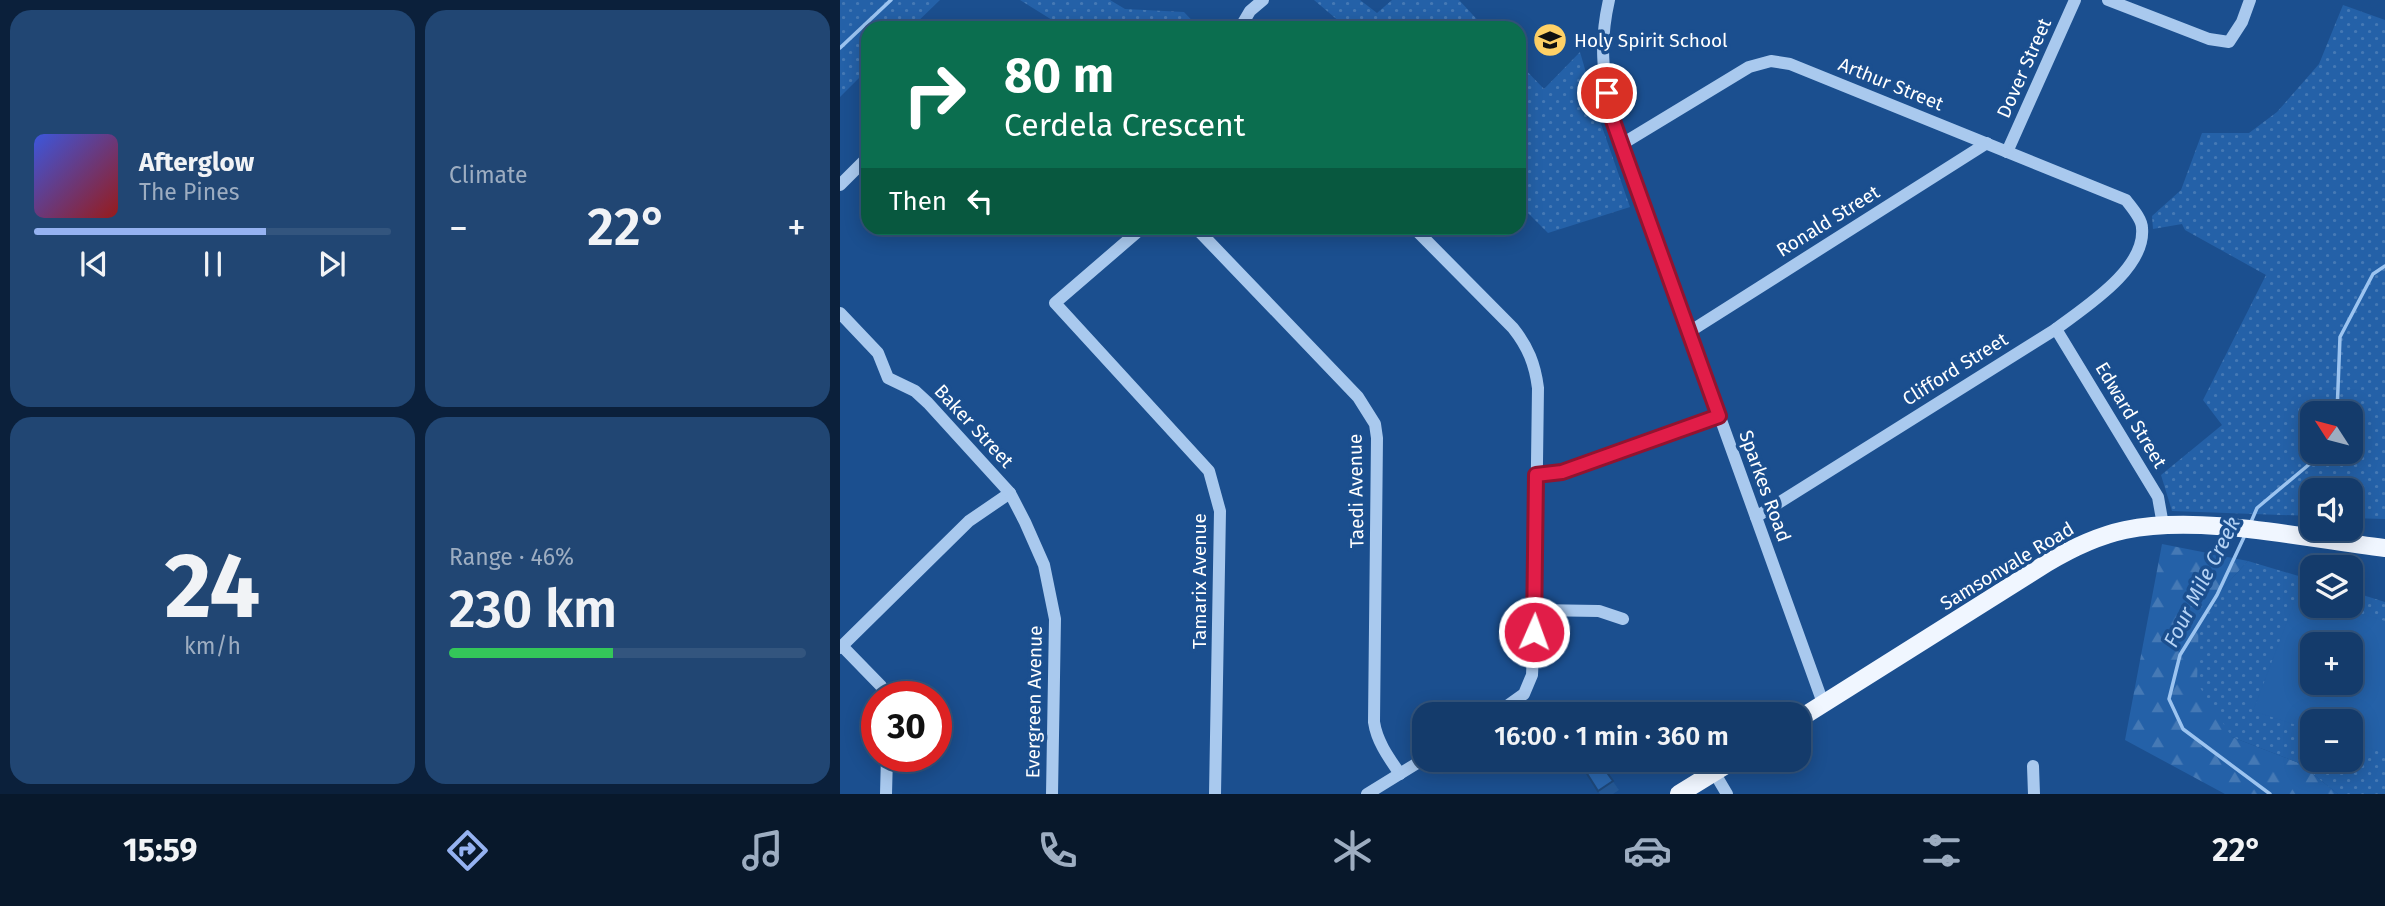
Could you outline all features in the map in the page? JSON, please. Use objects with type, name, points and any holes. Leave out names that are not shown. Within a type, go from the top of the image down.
[{"type":"main road","name":"Samsonvale Road","points":[[1811,711],[2068,551],[2123,530],[2163,525],[2223,527],[2385,548]]},
{"type":"main road","points":[[1679,794],[1714,772]]},
{"type":"street","points":[[1244,21],[1250,11],[1263,0]]},
{"type":"street","name":"Sparkes Road","points":[[1609,0],[1602,30],[1611,115],[1823,703]]},
{"type":"street","name":"Dover Street","points":[[2007,152],[2075,0]]},
{"type":"street","points":[[2108,0],[2208,38],[2229,42],[2242,22],[2250,0]]},
{"type":"street","name":"Arthur Street","points":[[1622,144],[1749,67],[1771,61],[1790,64],[2126,200],[2143,225]]},
{"type":"street","name":"Ronald Street","points":[[1689,332],[1987,143]]},
{"type":"street","points":[[840,185],[861,164]]},
{"type":"street","name":"Clifford Street","points":[[1756,517],[2056,329],[2096,299],[2126,271],[2142,242],[2143,225]]},
{"type":"street","name":"Tamarix Avenue","points":[[1134,235],[1055,303],[1209,471],[1220,512],[1215,794]]},
{"type":"street","name":"Taedi Avenue","points":[[1203,235],[1358,397],[1375,424],[1374,722],[1381,745],[1400,774]]},
{"type":"street","points":[[1422,235],[1513,328],[1531,355],[1538,388],[1532,675],[1524,694],[1513,702]]},
{"type":"street","name":"Baker Street","points":[[840,313],[878,353],[888,378],[922,397],[1010,493],[969,521],[841,647]]},
{"type":"street","name":"Edward Street","points":[[2056,329],[2158,497],[2163,525]]},
{"type":"street","points":[[1536,475],[1562,472],[1719,416]]},
{"type":"street","name":"Evergreen Avenue","points":[[1010,493],[1044,565],[1055,619],[1052,794]]},
{"type":"street","points":[[1535,610],[1599,611],[1623,619]]},
{"type":"street","points":[[841,647],[876,681]]},
{"type":"street","points":[[1367,794],[1412,766]]},
{"type":"street","points":[[2034,766],[2034,794]]},
{"type":"street","points":[[886,794],[887,772]]},
{"type":"street","points":[[1714,772],[1727,794]]},
{"type":"green space","points":[[840,0],[940,0],[918,21],[861,21],[861,76],[840,97]]},
{"type":"green space","points":[[1020,0],[1110,0],[1125,9],[1184,12],[1192,21],[1054,21]]},
{"type":"green space","points":[[1314,0],[1360,0],[1377,13],[1392,0],[1459,0],[1478,21],[1339,21]]},
{"type":"green space","points":[[2343,5],[2385,20],[2385,519],[2363,518],[2363,478],[2300,478],[2300,516],[2172,511],[2161,475],[2222,425],[2203,400],[2266,275],[2185,230],[2182,224],[2153,229],[2152,216],[2181,190],[2202,133],[2249,133],[2277,112],[2319,64]]},
{"type":"green space","points":[[1580,52],[1600,121],[1630,207],[1548,233],[1526,211],[1526,70],[1544,89]]},
{"type":"green space","points":[[2162,544],[2248,561],[2199,614],[2232,737],[2299,763],[2300,772],[2310,772],[2338,794],[2225,794],[2125,740]]},
{"type":"green space","points":[[2248,561],[2300,576],[2300,618],[2363,618],[2363,595],[2385,602],[2385,794],[2338,794],[2310,772],[2363,772],[2363,709],[2300,709],[2300,764],[2232,737],[2197,683],[2199,614]]},
{"type":"green space","points":[[2298,593],[2300,618],[2363,618],[2363,614],[2385,621],[2385,753],[2363,746],[2363,709],[2300,709],[2300,726],[2253,711]]},
{"type":"building","points":[[1586,772],[1607,772],[1613,781],[1598,791]]},
{"type":"waterway","points":[[869,21],[891,0]]},
{"type":"waterway","points":[[840,48],[861,28]]},
{"type":"waterway","name":"Four Mile Creek","points":[[2337,401],[2340,337],[2373,274],[2385,266]]},
{"type":"waterway","name":"Four Mile Creek","points":[[2251,522],[2257,508],[2310,464]]},
{"type":"waterway","name":"Four Mile Creek","points":[[2245,535],[2217,595],[2180,655],[2169,699],[2183,729],[2270,794]]},
{"type":"place","name":"Holy Spirit School","points":[[1550,40]]},
{"type":"route","points":[[1534,632],[1536,475],[1562,472],[1719,416],[1611,115],[1607,93]]}]
